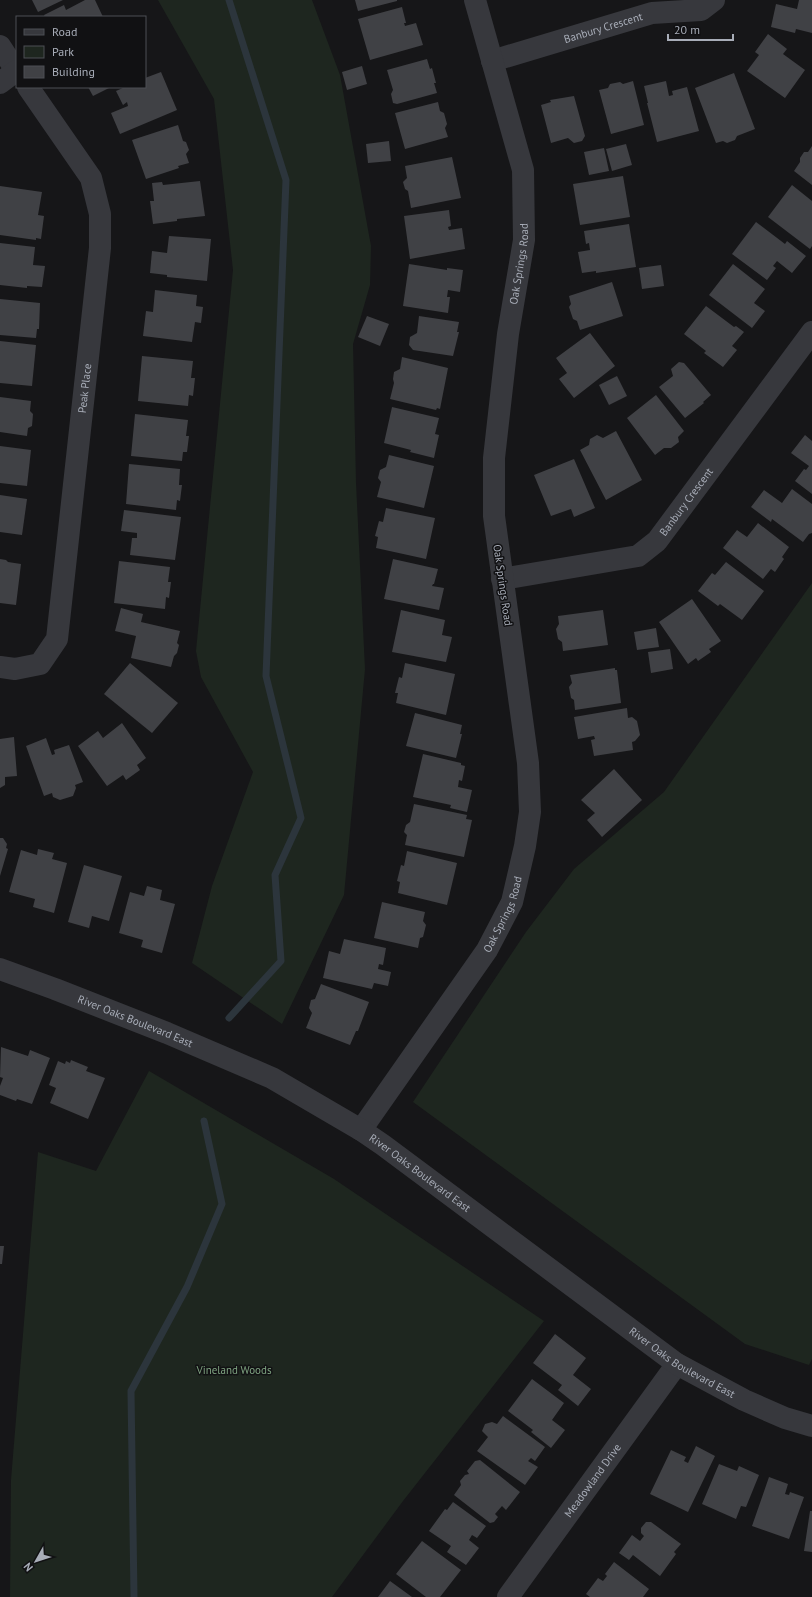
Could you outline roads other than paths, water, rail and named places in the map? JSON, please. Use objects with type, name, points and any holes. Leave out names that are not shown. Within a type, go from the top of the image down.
[{"type":"street","name":"Oak Springs Road","points":[[361,1130],[487,950],[512,902],[526,846],[530,812],[528,763],[494,516],[494,458],[508,334],[524,240],[523,170],[475,0]]},
{"type":"street","name":"Banbury Crescent","points":[[492,61],[652,13],[701,10],[714,0]]},
{"type":"street","name":"Peak Place","points":[[0,46],[15,78]]},
{"type":"street","name":"Peak Place","points":[[0,667],[15,669],[40,664],[57,639],[100,248],[100,214],[91,178],[23,88]]},
{"type":"street","name":"Banbury Crescent","points":[[502,579],[638,556],[657,541],[812,332]]},
{"type":"street","name":"River Oaks Boulevard East","points":[[0,969],[167,1033],[272,1078],[361,1130],[677,1364],[744,1400],[785,1418],[812,1426]]},
{"type":"street","name":"Meadowland Drive","points":[[508,1597],[677,1364]]},
{"type":"waterway","points":[[229,0],[286,180],[266,676],[301,818],[275,875],[281,961],[229,1018]]},
{"type":"waterway","points":[[134,1597],[131,1391],[187,1287],[222,1204],[204,1121]]},
{"type":"park label","name":"Vineland Woods","points":[[234,1370]]}]
